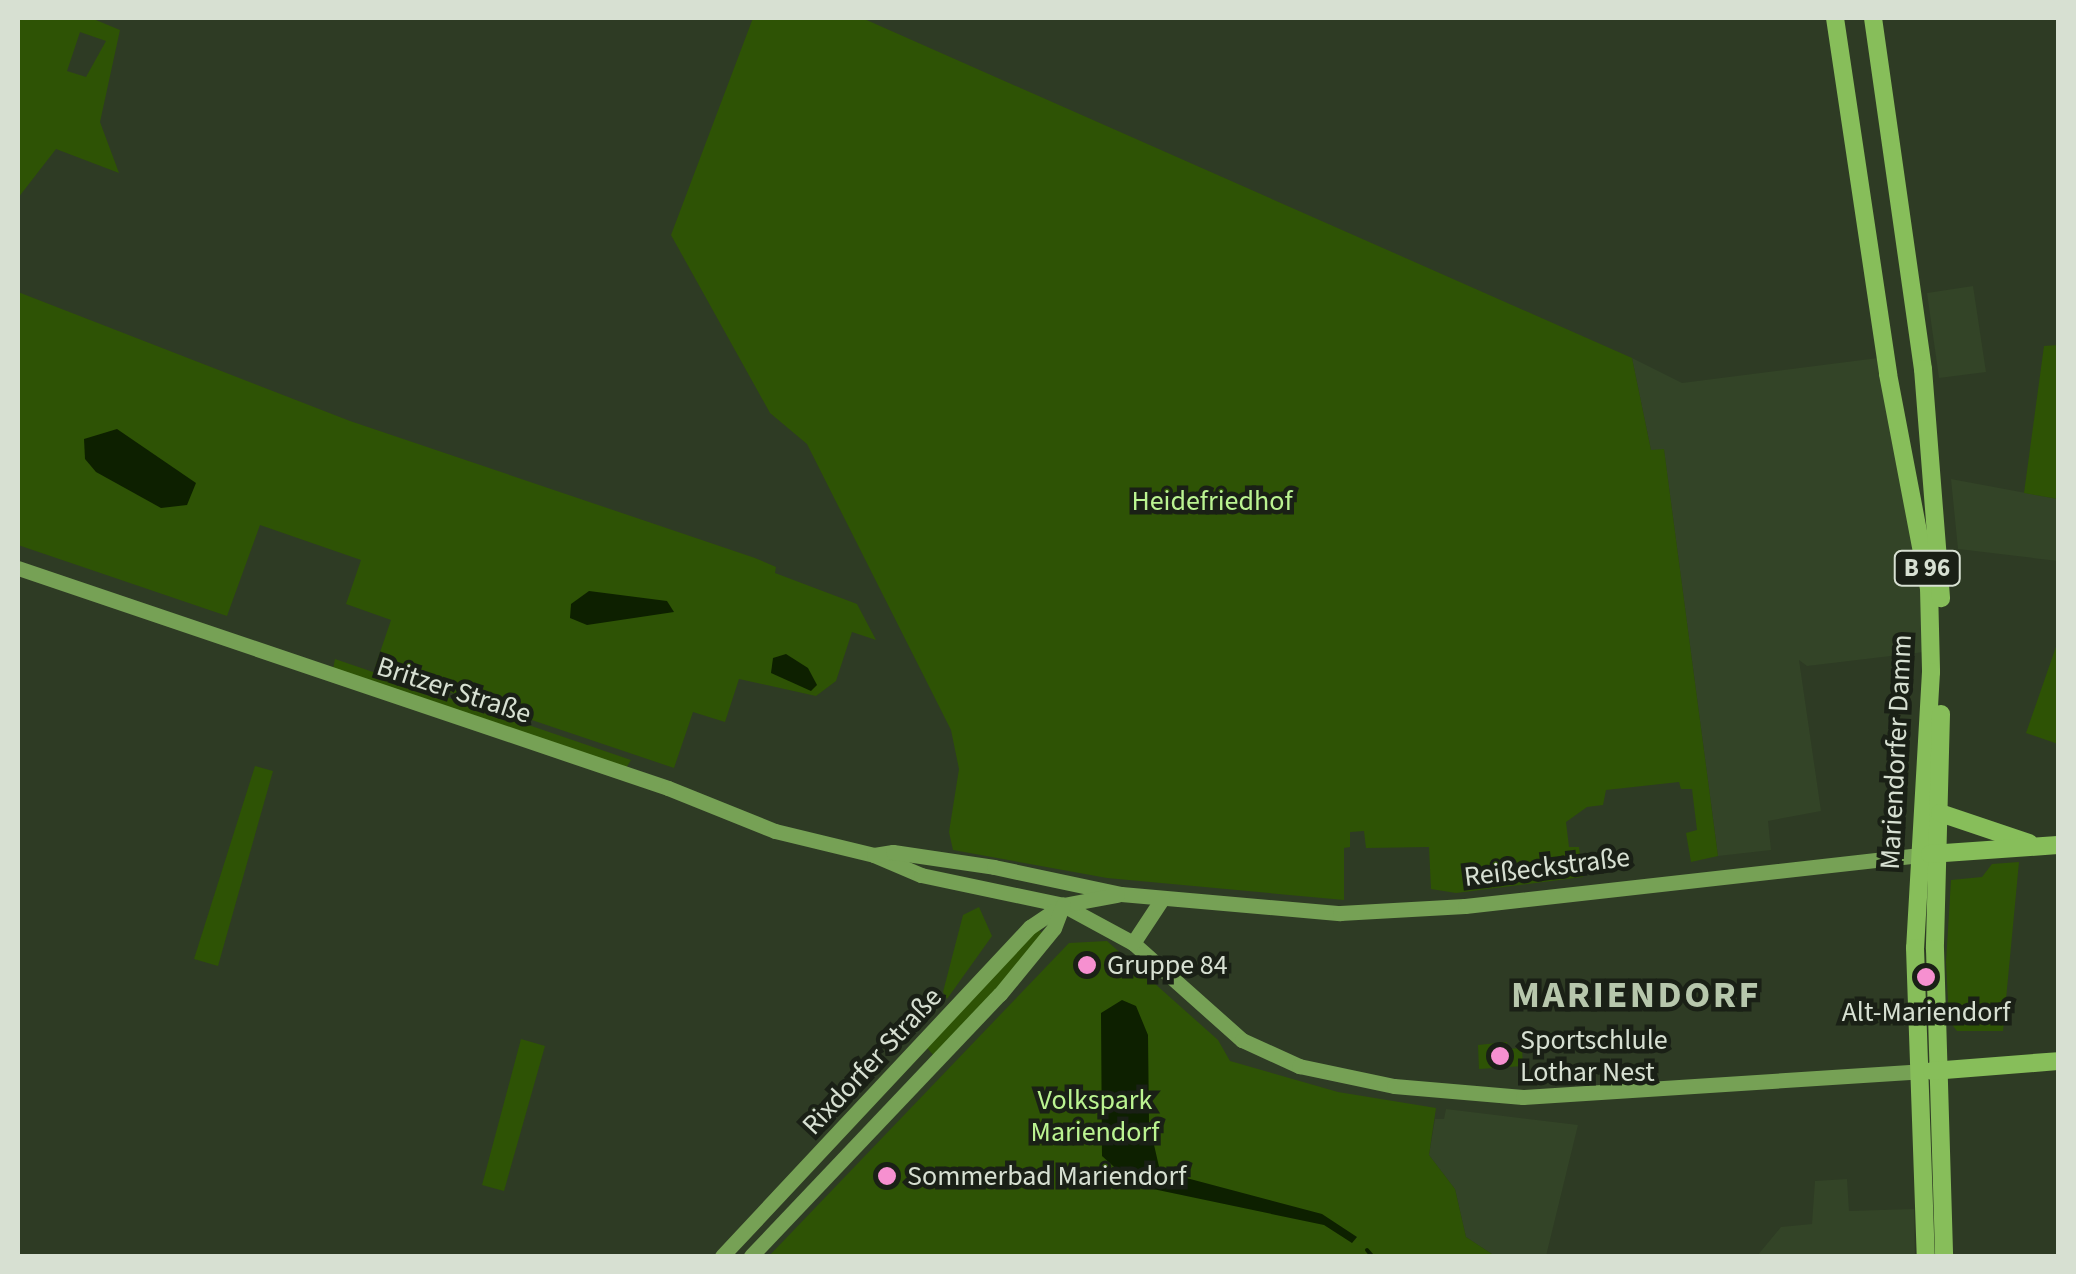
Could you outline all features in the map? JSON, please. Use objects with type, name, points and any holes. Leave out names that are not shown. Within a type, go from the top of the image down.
[{"type":"main road","name":"Mariendorfer Damm","points":[[1836,18],[1888,374],[1927,568],[1931,672],[1916,948],[1931,1071],[1944,1256]]},
{"type":"main road","name":"Mariendorfer Damm","points":[[1873,18],[1934,461],[1943,659],[1926,1256]]},
{"type":"main road","name":"Britzer Straße","points":[[18,568],[656,784],[769,829],[874,856],[913,873],[1063,905],[1134,943]]},
{"type":"main road","points":[[1940,813],[2038,846]]},
{"type":"main road","name":"Reißeckstraße","points":[[1162,899],[1270,912],[1401,911],[1920,854],[2058,844]]},
{"type":"main road","name":"Britzer Straße","points":[[874,856],[893,852],[1162,899]]},
{"type":"main road","name":"Britzer Straße","points":[[1038,876],[1063,905]]},
{"type":"main road","name":"Rixdorfer Straße","points":[[722,1256],[1030,927],[1063,905],[1121,894]]},
{"type":"main road","points":[[1162,899],[1134,943],[1265,1054],[1394,1086],[1579,1095],[2058,1061]]},
{"type":"main road","name":"Rixdorfer Straße","points":[[751,1256],[927,1072],[1046,938],[1063,905]]},
{"type":"main road","points":[[912,1056],[927,1072]]},
{"type":"shaded area","points":[[1973,286],[1986,372],[1939,378],[1927,293]]},
{"type":"shaded area","points":[[1632,358],[1682,383],[1878,358],[1921,589],[1924,652],[1807,666],[1799,660],[1821,811],[1768,821],[1771,850],[1718,856],[1664,450],[1651,450]]},
{"type":"shaded area","points":[[117,429],[196,483],[187,505],[161,508],[96,472],[85,459],[84,439]]},
{"type":"shaded area","points":[[1951,479],[2058,499],[2058,561],[1958,549]]},
{"type":"shaded area","points":[[589,591],[667,601],[674,612],[587,625],[570,618],[571,604]]},
{"type":"shaded area","points":[[786,654],[808,668],[817,685],[811,691],[771,673],[773,658]]},
{"type":"shaded area","points":[[1122,1000],[1136,1006],[1148,1035],[1149,1123],[1160,1171],[1322,1214],[1357,1237],[1352,1243],[1324,1225],[1134,1185],[1102,1156],[1101,1013]]},
{"type":"shaded area","points":[[1446,1109],[1578,1125],[1546,1256],[1495,1256],[1466,1237],[1455,1189],[1429,1155],[1435,1119],[1444,1119]]},
{"type":"shaded area","points":[[1847,1179],[1849,1211],[1914,1209],[1915,1256],[1757,1256],[1781,1227],[1812,1224],[1815,1181]]},
{"type":"green space","points":[[18,18],[91,18],[120,30],[100,122],[119,173],[56,149],[18,198]],"holes":[[[80,32],[106,41],[86,77],[67,71]]]},
{"type":"green space","name":"Heidefriedhof","points":[[753,18],[862,18],[1632,358],[1651,450],[1664,449],[1718,856],[1691,862],[1686,833],[1697,830],[1692,789],[1681,789],[1679,782],[1606,790],[1603,805],[1587,807],[1566,822],[1569,847],[1579,847],[1583,877],[1456,893],[1431,889],[1429,847],[1366,848],[1364,831],[1350,832],[1350,847],[1344,848],[1344,900],[1107,878],[953,850],[949,832],[959,769],[951,730],[807,444],[770,413],[671,235]]},
{"type":"green space","points":[[18,292],[350,421],[755,558],[776,567],[775,573],[857,604],[876,640],[852,632],[836,681],[816,696],[739,679],[725,722],[693,712],[674,768],[375,667],[391,620],[346,604],[361,560],[260,525],[227,616],[18,545]]},
{"type":"green space","points":[[2058,345],[2058,499],[2024,493],[2044,346]]},
{"type":"green space","points":[[2058,641],[2058,744],[2026,733]]},
{"type":"green space","points":[[335,659],[631,760],[626,768],[333,669]]},
{"type":"green space","points":[[255,766],[273,771],[218,966],[194,959]]},
{"type":"green space","points":[[2019,862],[2003,1031],[1957,1031],[1949,1021],[1946,962],[1951,880],[1982,877],[1992,864]]},
{"type":"green space","points":[[979,907],[992,936],[947,999],[943,992],[963,915]]},
{"type":"green space","points":[[1038,929],[1042,933],[996,994],[935,1057],[927,1048]]},
{"type":"green space","name":"Volkspark Mariendorf","points":[[1107,941],[1218,1040],[1230,1061],[1338,1092],[1436,1108],[1429,1155],[1455,1189],[1466,1237],[1495,1256],[769,1256],[1069,943]]},
{"type":"green space","points":[[521,1039],[545,1046],[504,1191],[482,1185]]},
{"type":"green space","name":"Sportschlule Lothar Nest","points":[[1507,1042],[1508,1049],[1522,1048],[1523,1066],[1479,1069],[1478,1045]]},
{"type":"waterway","points":[[1367,1250],[1372,1256]]},
{"type":"place","name":"Gruppe 84","points":[[1087,965]]},
{"type":"place","name":"Alt-Mariendorf","points":[[1926,977]]},
{"type":"place","name":"Sportschlule Lothar Nest","points":[[1500,1056]]},
{"type":"place","name":"Sommerbad Mariendorf","points":[[887,1176]]},
{"type":"district","name":"MARIENDORF","points":[[1636,996]]}]
